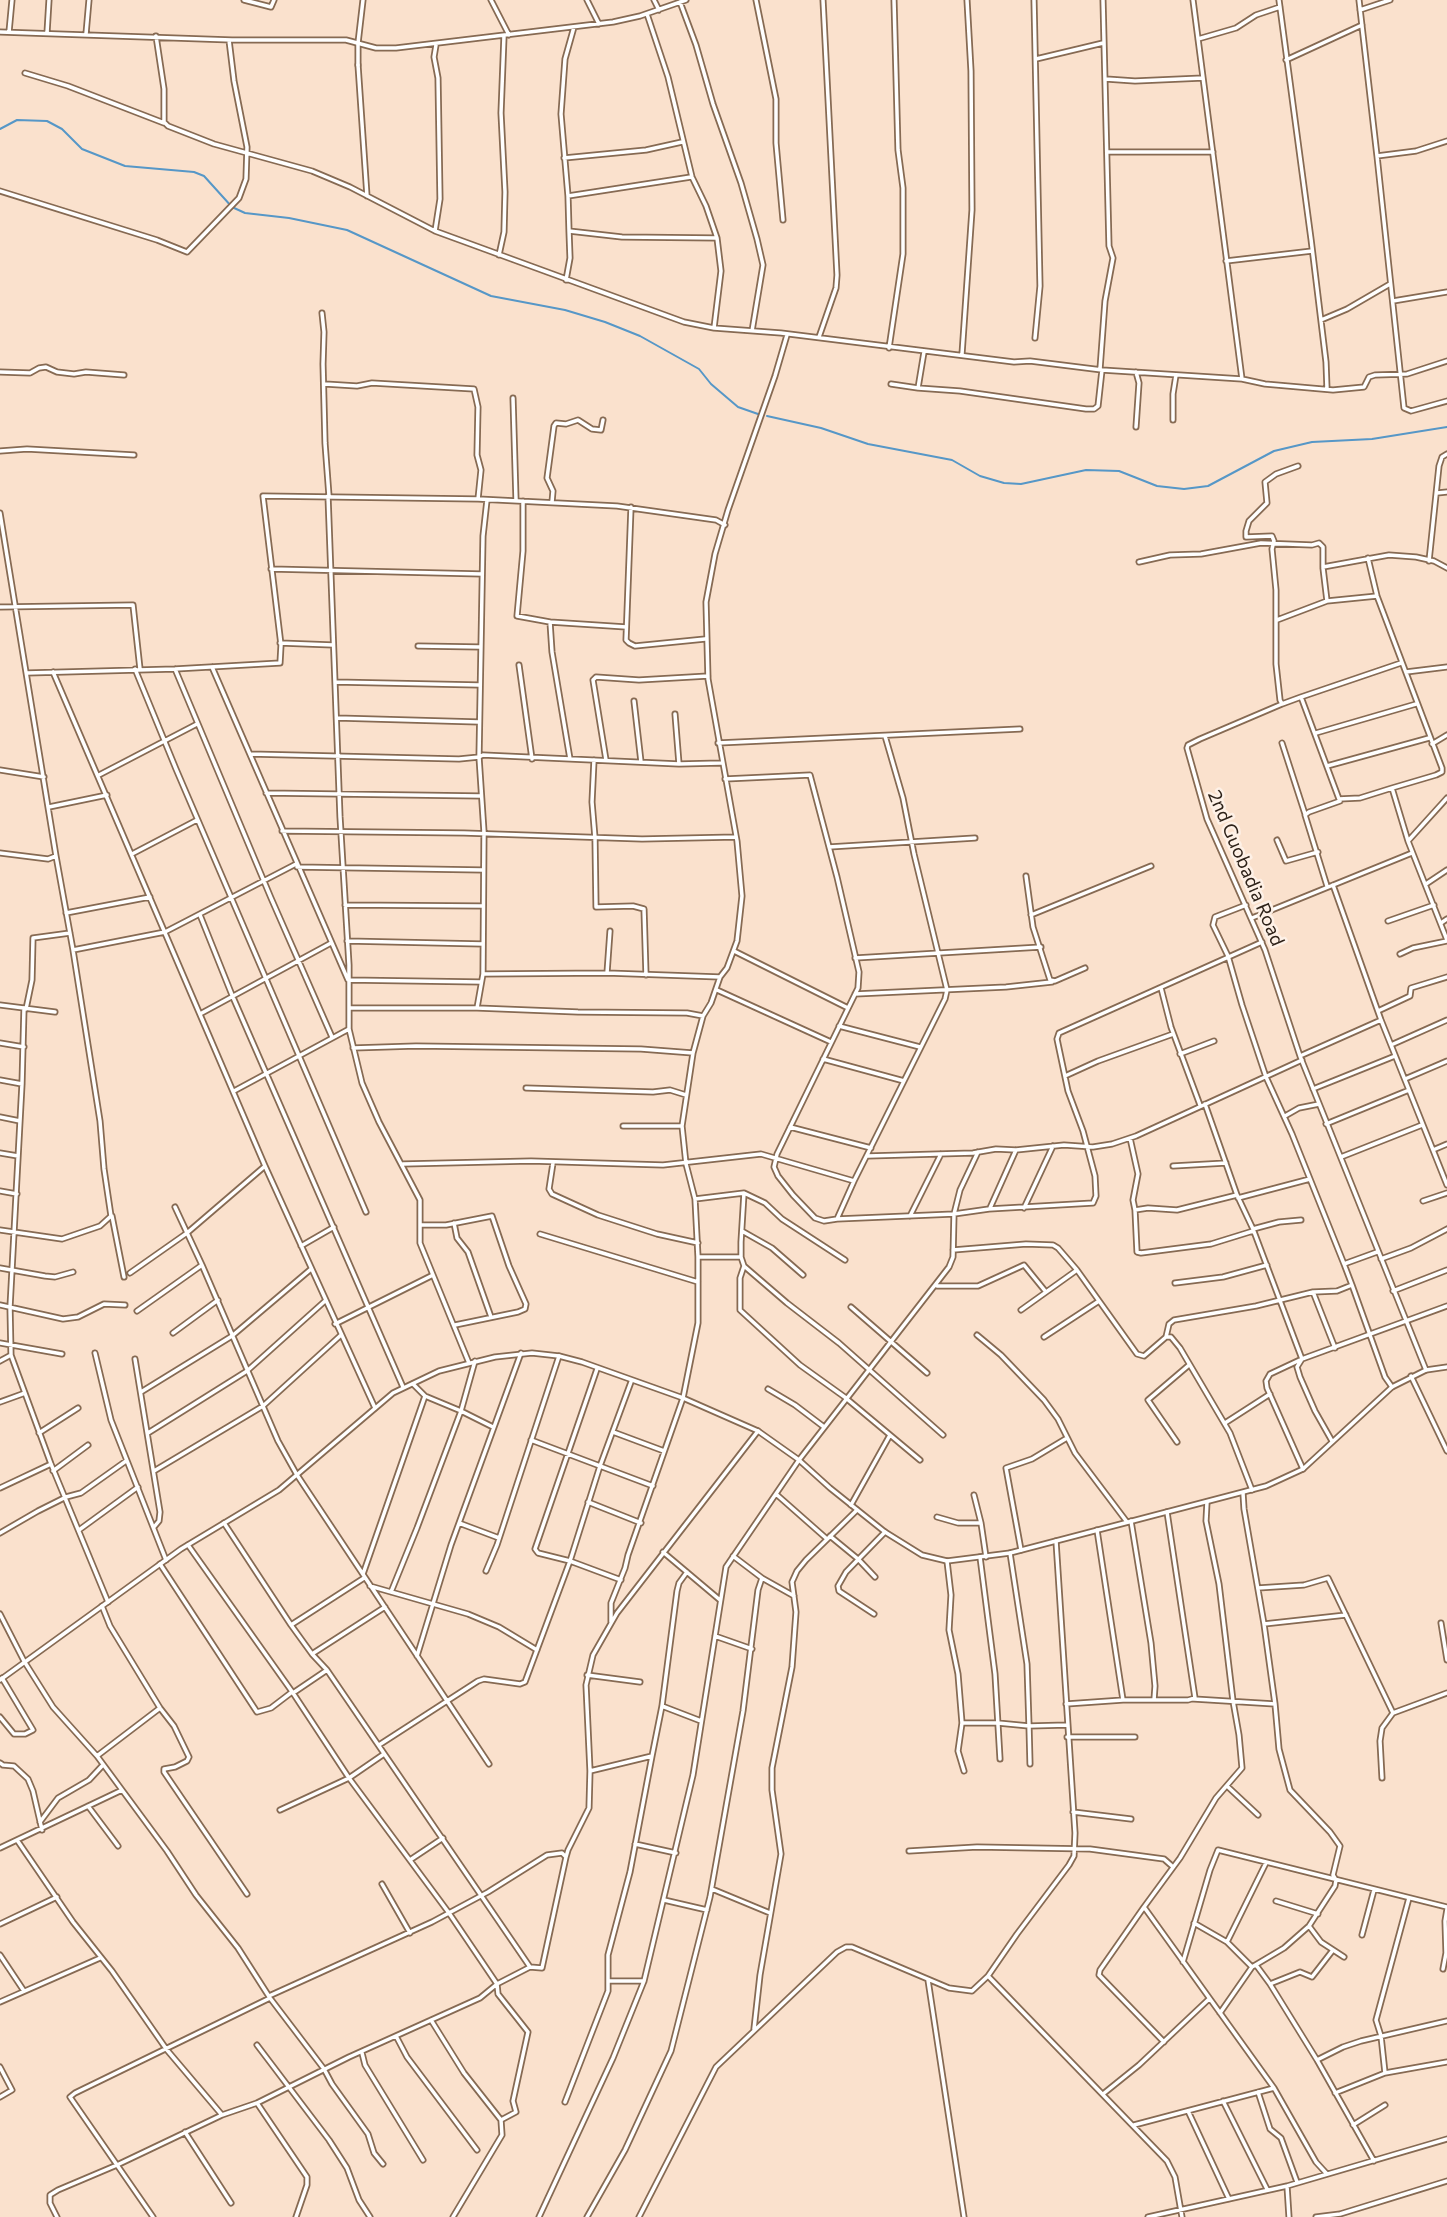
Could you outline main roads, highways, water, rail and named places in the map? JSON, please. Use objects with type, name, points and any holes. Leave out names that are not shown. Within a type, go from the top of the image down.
[{"type":"waterway","points":[[0,129],[17,120],[47,121],[62,129],[82,149],[125,166],[194,172],[204,176],[232,207],[245,213],[289,218],[347,230],[491,296],[565,310],[605,322],[640,336],[699,369],[711,384],[738,407],[758,414]]},
{"type":"waterway","points":[[767,416],[821,428],[868,444],[952,460],[980,476],[1004,483],[1021,484],[1086,470],[1119,471],[1157,486],[1184,489],[1208,486],[1274,451],[1312,442],[1372,439],[1447,427]]}]
